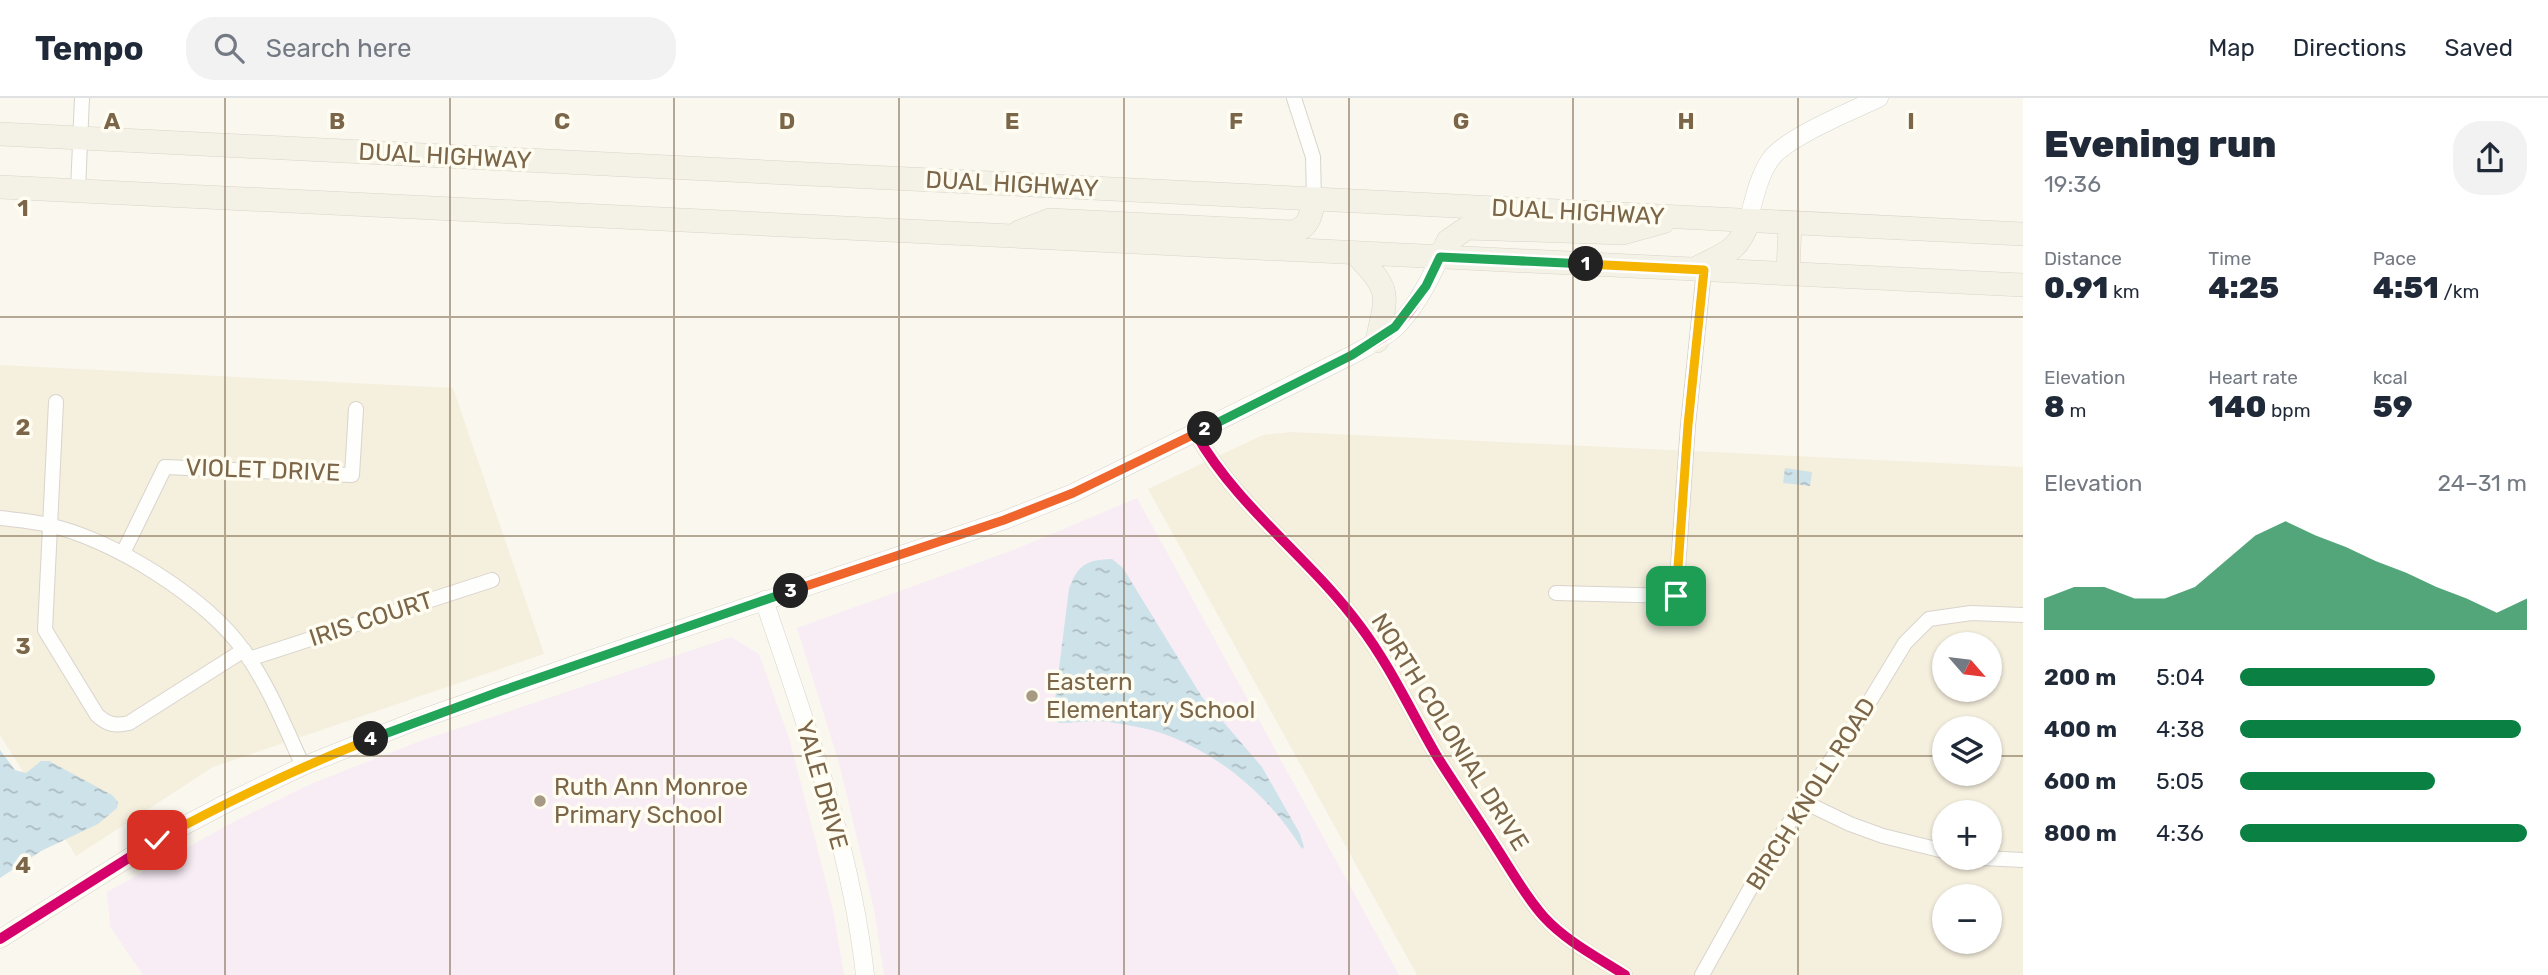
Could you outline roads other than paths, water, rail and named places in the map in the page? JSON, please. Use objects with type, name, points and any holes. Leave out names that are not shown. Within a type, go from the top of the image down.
[{"type":"main road","name":"DUAL HIGHWAY","points":[[0,134],[2023,234]]},
{"type":"main road","name":"DUAL HIGHWAY","points":[[0,187],[2023,285]]},
{"type":"main road","points":[[1010,235],[1050,220],[1292,232],[1300,230],[1308,223],[1314,199]]},
{"type":"main road","points":[[1440,257],[1448,241],[1467,228],[1623,233],[1683,217]]},
{"type":"main road","points":[[1700,270],[1738,246],[1744,237],[1748,221]]},
{"type":"main road","points":[[1788,273],[1790,223]]},
{"type":"main road","points":[[1355,253],[1384,287],[1385,299],[1377,341]]},
{"type":"street","points":[[78,190],[82,98]]},
{"type":"street","points":[[1294,98],[1312,157],[1314,199]]},
{"type":"street","points":[[1748,221],[1762,173],[1772,157],[1788,143],[1879,98]]},
{"type":"street","points":[[0,939],[157,840],[303,766],[415,721],[1004,520],[1073,493],[1196,434],[1377,341],[1395,327],[1412,307],[1440,257]]},
{"type":"street","points":[[1556,593],[1676,596],[1700,270]]},
{"type":"street","points":[[50,525],[56,402]]},
{"type":"street","name":"VIOLET DRIVE","points":[[122,553],[164,467],[352,475],[356,409]]},
{"type":"street","name":"NORTH COLONIAL DRIVE","points":[[1196,434],[1211,461],[1237,493],[1329,588],[1378,650],[1439,758],[1538,910],[1564,936],[1625,975]]},
{"type":"street","points":[[0,518],[50,525],[88,538],[122,553],[163,577],[193,600],[246,654],[268,691],[303,766]]},
{"type":"street","name":"IRIS COURT","points":[[50,525],[45,630],[97,715],[106,723],[117,725],[130,723],[246,654],[492,580]]},
{"type":"street","name":"YALE DRIVE","points":[[764,600],[820,769],[840,841],[865,975]]},
{"type":"street","name":"BIRCH KNOLL ROAD","points":[[1702,975],[1774,846],[1865,709],[1905,643],[1929,619],[1971,613],[2023,615]]},
{"type":"street","points":[[1804,802],[1883,836],[1932,848]]},
{"type":"street","points":[[2002,859],[2023,860]]},
{"type":"water","points":[[1785,468],[1812,472],[1810,486],[1783,483]]},
{"type":"water","points":[[1112,559],[1123,568],[1202,697],[1262,767],[1300,834],[1304,847],[1302,849],[1277,814],[1246,783],[1192,746],[1165,734],[1133,726],[1103,721],[1054,721],[1069,589],[1084,565]]},
{"type":"water","points":[[0,750],[15,770],[26,773],[41,761],[49,761],[112,795],[118,802],[117,808],[98,824],[41,851],[0,878]]},
{"type":"place","name":"Eastern Elementary School","points":[[1032,696]]},
{"type":"place","name":"Ruth Ann Monroe Primary School","points":[[540,801]]}]
